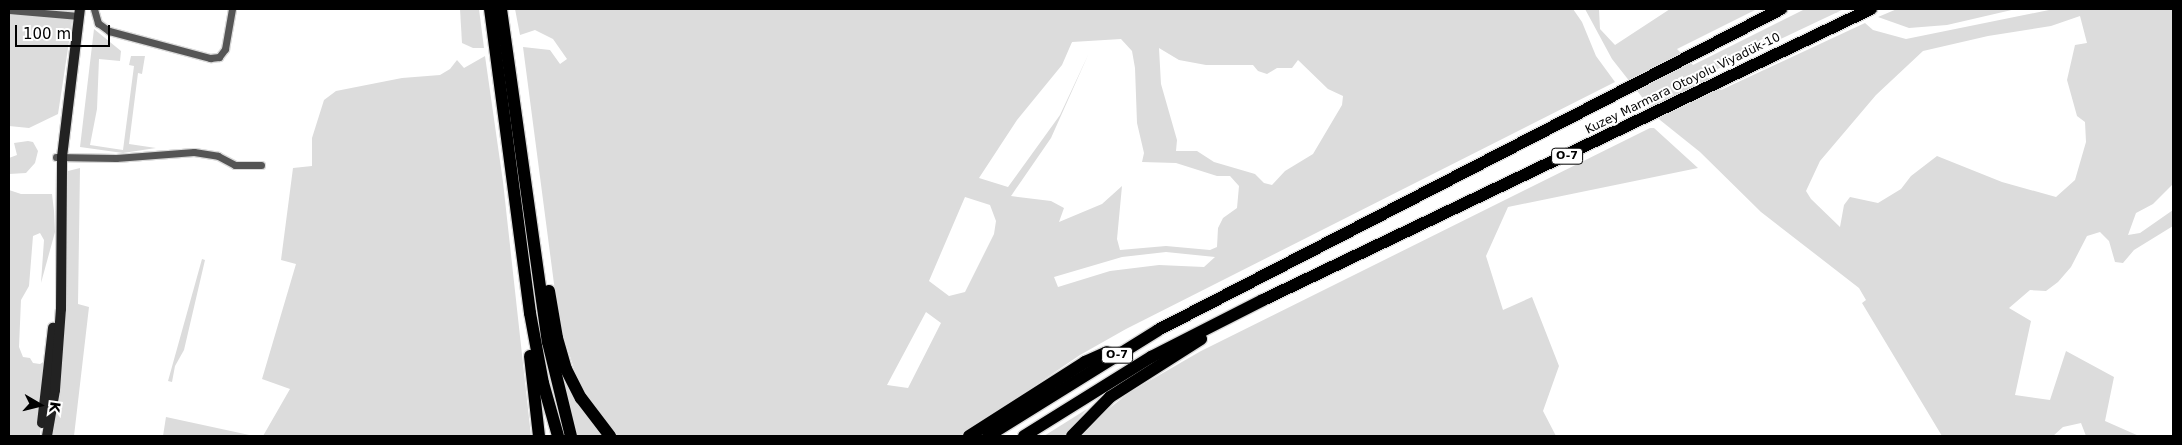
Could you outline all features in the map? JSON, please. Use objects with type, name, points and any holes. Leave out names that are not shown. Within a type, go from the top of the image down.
[{"type":"highway","points":[[490,9],[511,152],[533,330],[543,383],[558,436]]},
{"type":"highway","points":[[502,9],[523,146],[557,338],[566,369],[581,398],[610,436]]},
{"type":"highway","name":"Kuzey Marmara Otoyolu Viyadük-10","points":[[1158,330],[1781,9]]},
{"type":"highway","name":"Kuzey Marmara Otoyolu Viyadük-10","points":[[1263,300],[1871,9]]},
{"type":"highway","points":[[523,146],[548,342],[571,436]]},
{"type":"highway","points":[[511,152],[525,321],[539,436]]},
{"type":"highway","points":[[1072,436],[1125,387],[1263,300]]},
{"type":"highway","name":"O-7","points":[[1024,436],[1151,357],[1263,300]]},
{"type":"highway","points":[[969,436],[1085,362],[1158,330]]},
{"type":"highway","name":"O-7","points":[[988,436],[1158,330]]},
{"type":"main road","points":[[40,436],[56,291],[59,157],[77,12]]},
{"type":"main road","points":[[46,436],[54,390],[61,309],[59,157]]},
{"type":"street","points":[[94,9],[98,23],[109,31],[210,58],[219,57],[225,49],[232,9]]},
{"type":"street","points":[[9,10],[77,12]]},
{"type":"street","points":[[59,157],[116,158],[194,152],[218,156],[235,165],[261,165]]},
{"type":"shaded area","points":[[9,9],[74,9],[58,114],[29,128],[9,126]]},
{"type":"shaded area","points":[[460,9],[479,9],[484,48],[473,48],[462,43]]},
{"type":"shaded area","points":[[515,9],[1573,9],[1582,22],[1596,56],[1615,82],[1126,329],[1080,355],[961,436],[618,436],[602,418],[577,378],[559,322],[523,47],[550,50],[560,64],[567,59],[553,39],[535,30],[520,35]],"holes":[[[1121,39],[1132,51],[1135,68],[1137,123],[1144,153],[1142,162],[1176,163],[1217,176],[1230,176],[1239,186],[1237,208],[1223,218],[1218,228],[1217,247],[1210,250],[1166,246],[1120,250],[1117,239],[1122,186],[1102,204],[1059,222],[1064,208],[1051,201],[1011,196],[1051,138],[1089,53],[1060,115],[1008,187],[979,178],[1017,120],[1062,65],[1072,42]],[[1159,48],[1179,60],[1206,65],[1253,65],[1258,71],[1267,74],[1277,68],[1292,68],[1298,60],[1328,89],[1343,96],[1342,105],[1313,154],[1285,171],[1272,185],[1264,183],[1255,174],[1214,162],[1197,151],[1176,151],[1177,140],[1161,84]],[[965,197],[990,205],[996,221],[994,234],[965,292],[949,296],[929,281]],[[1166,252],[1215,257],[1204,267],[1159,265],[1110,271],[1058,287],[1054,277],[1122,257]],[[926,312],[941,323],[908,388],[887,385]]]},
{"type":"shaded area","points":[[1585,9],[1599,9],[1600,29],[1615,45],[1670,9],[1757,9],[1677,49],[1693,65],[1805,9],[1844,9],[1705,75],[1721,90],[1865,23],[1873,30],[1906,39],[2054,9],[2173,9],[2173,184],[2153,204],[2136,213],[2128,235],[2140,233],[2173,210],[2173,226],[2134,250],[2123,263],[2115,262],[2109,241],[2100,232],[2087,236],[2071,267],[2058,282],[2046,291],[2030,290],[2009,308],[2031,321],[2015,395],[2050,400],[2066,351],[2114,377],[2105,421],[2139,436],[2086,436],[2081,423],[2063,427],[2053,436],[1942,436],[1862,303],[1866,300],[1859,288],[1761,212],[1700,152],[1660,120],[1612,59]],"holes":[[[2080,16],[2087,43],[2075,45],[2067,80],[2077,116],[2085,122],[2086,142],[2075,180],[2056,197],[2002,182],[1937,156],[1911,176],[1901,189],[1878,203],[1850,197],[1844,205],[1840,227],[1811,199],[1806,191],[1820,161],[1876,95],[1923,51],[1988,36],[2051,26]]]},
{"type":"shaded area","points":[[1897,9],[2016,9],[1947,25],[1909,28],[1878,17]]},
{"type":"shaded area","points":[[94,29],[121,51],[120,61],[99,59],[97,109],[90,145],[123,150],[134,66],[129,65],[131,56],[145,56],[142,74],[138,73],[129,144],[156,148],[123,153],[80,147]]},
{"type":"shaded area","points":[[485,56],[503,182],[531,436],[263,436],[290,389],[262,379],[296,264],[281,260],[293,168],[312,166],[312,138],[324,100],[336,91],[402,78],[440,75],[450,69],[457,60],[464,68]]},
{"type":"shaded area","points":[[1650,128],[1654,128],[1698,168],[1508,207],[1486,256],[1503,310],[1532,297],[1559,366],[1543,411],[1556,436],[1082,436],[1102,414],[1130,392],[1201,351]]},
{"type":"shaded area","points":[[33,142],[38,151],[35,163],[26,173],[9,174],[9,158],[17,155],[14,143]]},
{"type":"shaded area","points":[[80,168],[78,304],[89,307],[74,436],[52,436],[64,333],[64,172]]},
{"type":"shaded area","points":[[9,190],[21,194],[52,194],[55,232],[41,283],[44,240],[40,233],[33,236],[29,286],[21,300],[19,347],[23,357],[30,358],[33,363],[40,364],[45,361],[40,436],[9,436]]},
{"type":"shaded area","points":[[202,259],[205,260],[184,350],[175,366],[172,382],[168,381]]},
{"type":"shaded area","points":[[560,368],[582,408],[603,436],[578,436]]},
{"type":"shaded area","points":[[1087,409],[1064,436],[1044,436]]},
{"type":"shaded area","points":[[166,417],[254,436],[163,436]]}]
